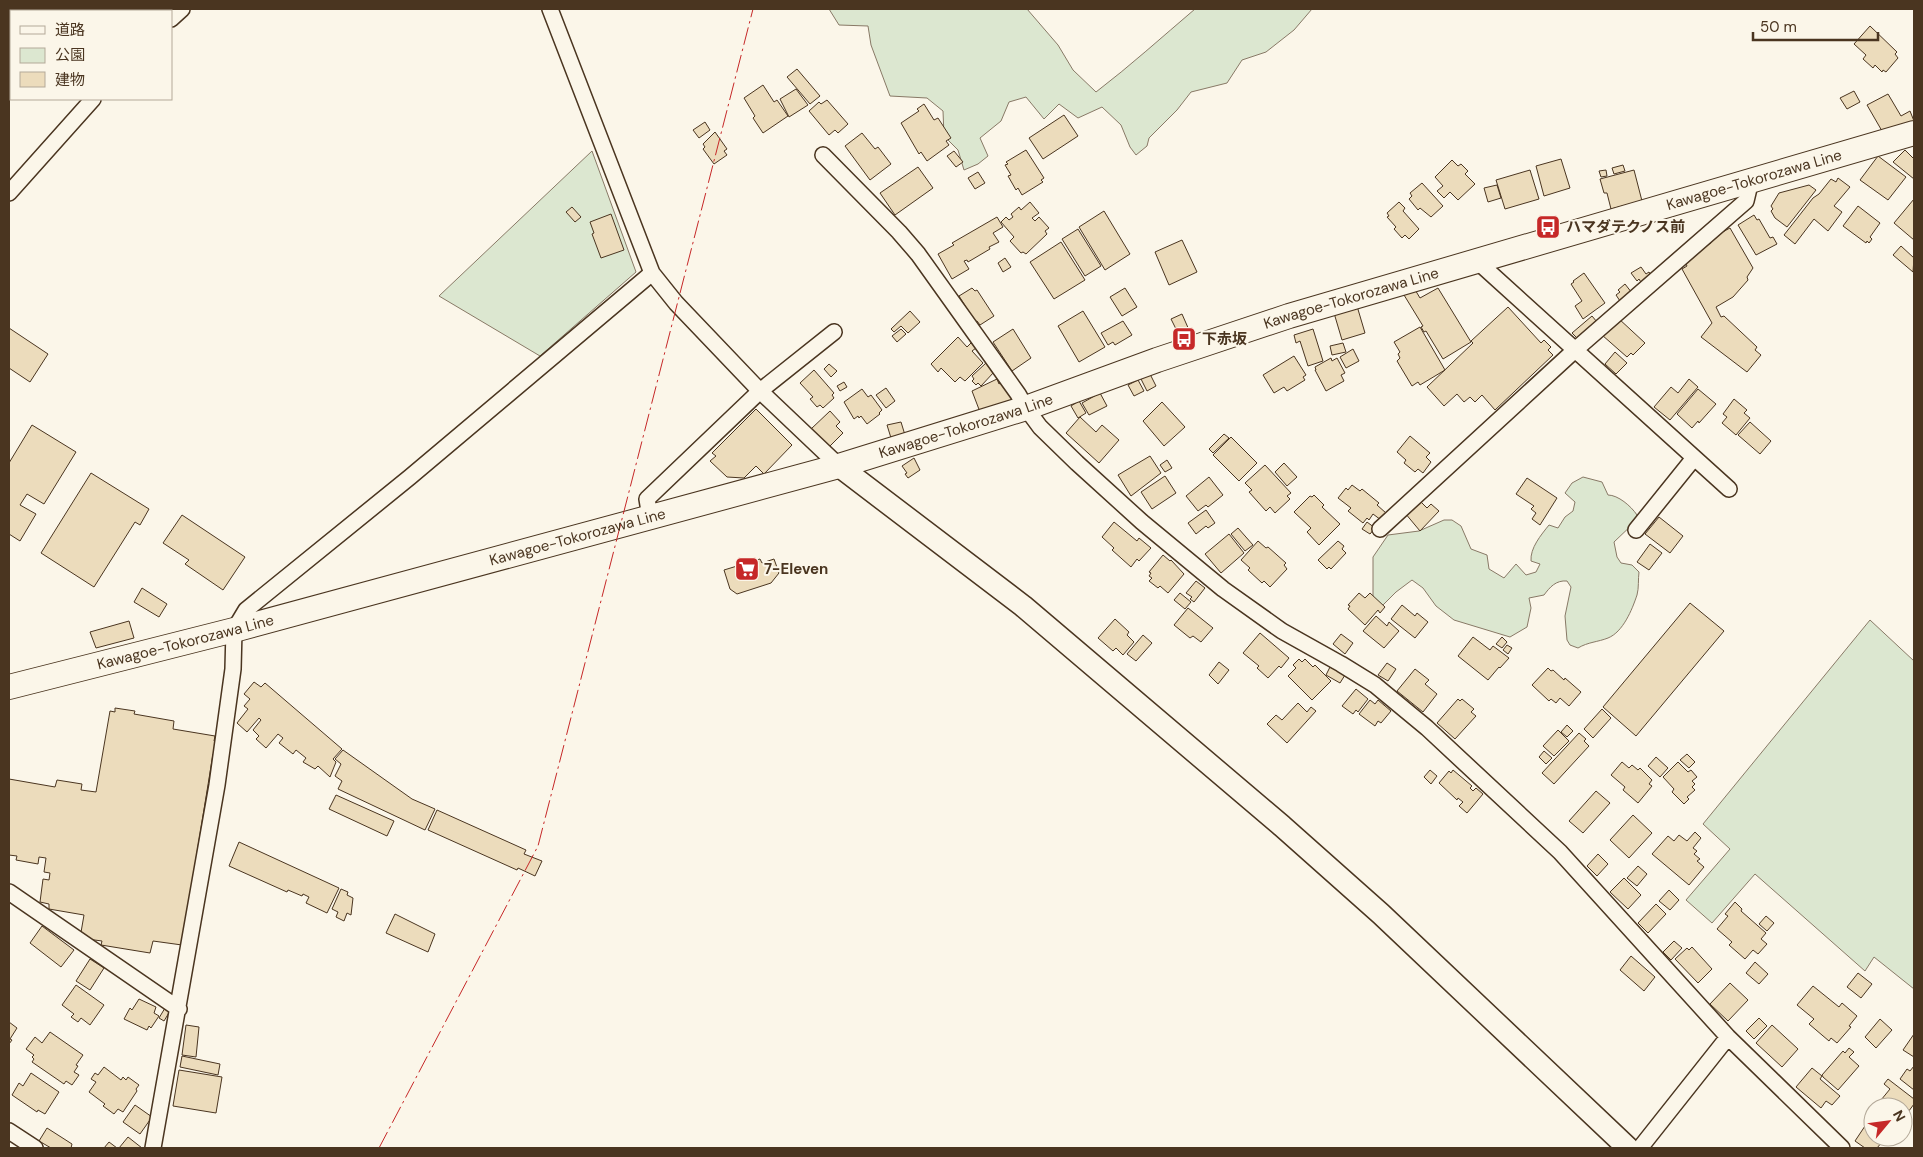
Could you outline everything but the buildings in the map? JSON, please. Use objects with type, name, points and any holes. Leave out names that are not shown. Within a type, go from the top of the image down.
[{"type":"main road","name":"Kawagoe-Tokorozawa Line","points":[[9,687],[234,630],[839,466],[1026,408],[1220,338],[1914,133]]},
{"type":"street","points":[[172,18],[182,9]]},
{"type":"street","points":[[550,9],[652,273],[676,304],[760,391],[839,466],[1023,606],[1282,826],[1381,914],[1628,1148]]},
{"type":"street","points":[[9,193],[92,100]]},
{"type":"street","points":[[823,155],[899,232],[918,254],[1040,427],[1142,522],[1223,589],[1282,631],[1376,685],[1427,728],[1560,852],[1728,1038],[1842,1148]]},
{"type":"street","points":[[1380,529],[1575,350],[1746,201],[1751,180]]},
{"type":"street","points":[[1477,261],[1729,489]]},
{"type":"street","points":[[153,1148],[217,785],[233,669],[234,630],[246,610],[410,476],[652,273]]},
{"type":"street","points":[[650,517],[646,498],[760,391],[834,332]]},
{"type":"street","points":[[1636,530],[1694,458]]},
{"type":"street","points":[[9,892],[179,1009]]},
{"type":"street","points":[[1640,1148],[1728,1038]]},
{"type":"street","points":[[9,1131],[35,1148]]},
{"type":"green space","points":[[829,9],[1027,9],[1058,45],[1073,70],[1096,92],[1195,9],[1312,9],[1294,30],[1266,52],[1242,60],[1227,83],[1191,92],[1177,110],[1149,138],[1147,146],[1136,155],[1130,147],[1121,125],[1102,107],[1078,118],[1059,104],[1044,119],[1026,97],[1009,102],[1001,121],[980,138],[988,156],[978,164],[964,170],[958,150],[944,136],[943,111],[927,98],[890,96],[871,45],[868,26],[839,25]]},
{"type":"green space","points":[[592,151],[636,272],[540,356],[439,296]]},
{"type":"green space","points":[[1583,477],[1602,482],[1608,495],[1612,495],[1624,502],[1637,515],[1636,521],[1614,542],[1617,557],[1621,563],[1632,565],[1639,572],[1638,592],[1626,620],[1618,631],[1608,638],[1578,648],[1570,645],[1567,640],[1565,616],[1571,587],[1567,581],[1556,583],[1544,595],[1529,598],[1531,608],[1527,627],[1510,637],[1454,620],[1436,606],[1423,588],[1412,580],[1381,607],[1373,599],[1373,557],[1388,535],[1419,531],[1444,520],[1452,520],[1461,526],[1471,549],[1487,555],[1489,569],[1504,578],[1516,564],[1526,575],[1536,572],[1540,564],[1531,561],[1532,551],[1549,525],[1558,528],[1565,517],[1573,511],[1575,502],[1565,493],[1572,483]]},
{"type":"green space","points":[[1870,620],[1914,661],[1914,989],[1874,957],[1865,971],[1755,874],[1712,923],[1686,900],[1730,849],[1703,824]]},
{"type":"power","points":[[379,1148],[538,846],[753,9]]},
{"type":"place","name":"ハマダテクノス前","points":[[1548,227]]},
{"type":"place","name":"下赤坂","points":[[1184,339]]},
{"type":"place","name":"7-Eleven","points":[[747,569]]}]
